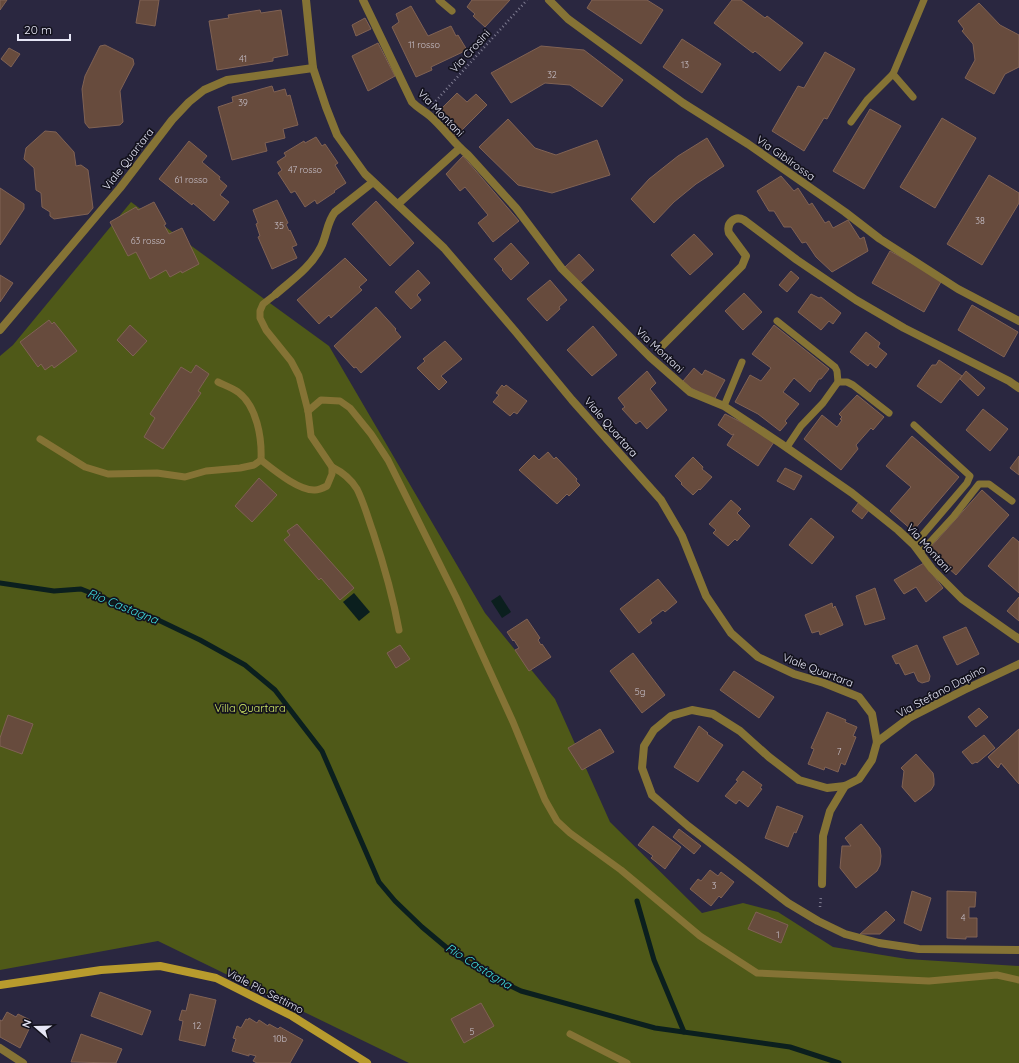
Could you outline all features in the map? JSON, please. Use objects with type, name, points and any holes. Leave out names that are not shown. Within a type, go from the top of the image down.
[{"type":"street","name":"Viale Quartara","points":[[306,0],[313,68],[337,135],[365,174],[444,248],[516,331],[572,400],[661,500],[682,536],[706,596],[731,633],[758,657],[794,674],[824,682],[858,697],[872,714],[877,742],[872,760],[858,779],[845,786]]},
{"type":"street","name":"Via Montani","points":[[363,0],[412,102],[468,155],[516,208],[562,269],[650,357],[690,392],[724,406],[787,447],[852,493],[914,544],[932,569],[962,599],[1019,639]]},
{"type":"street","name":"Via Gibilrossa","points":[[552,2],[568,19],[683,103],[761,153],[845,212],[880,239],[958,289],[1019,321]]},
{"type":"street","name":"Viale Quartara","points":[[0,330],[120,188],[172,120],[189,102],[204,90],[227,80],[313,68]]},
{"type":"street","points":[[398,204],[460,148]]},
{"type":"street","points":[[276,294],[313,261],[322,245],[331,217],[335,212],[373,182]]},
{"type":"street","points":[[659,349],[742,266],[746,256],[728,230],[732,220],[738,218],[744,220],[797,260],[856,300],[904,328],[1019,388]]},
{"type":"street","name":"Via Stefano Dapino","points":[[877,742],[909,718],[1019,664]]},
{"type":"street","points":[[845,786],[827,788],[799,780],[769,757],[740,731],[713,714],[692,710],[671,716],[654,730],[644,746],[642,768],[652,795],[688,826],[788,903],[818,922],[852,936],[880,943],[919,949],[1019,950]]},
{"type":"street","points":[[822,884],[823,836],[830,812],[845,786]]},
{"type":"street","name":"Viale Pio Settimo","points":[[0,985],[101,970],[160,966],[216,978],[292,1016],[367,1063]]},
{"type":"street","points":[[0,1048],[23,1063]]},
{"type":"lane","points":[[439,0],[452,11]]},
{"type":"lane","points":[[851,122],[868,100],[893,74],[924,0]]},
{"type":"lane","points":[[893,74],[913,97]]},
{"type":"lane","points":[[276,294],[263,304],[260,311],[260,318],[266,330],[291,362],[299,376],[308,411],[311,436],[332,467],[347,477],[356,489],[381,556],[394,601],[399,630]]},
{"type":"lane","points":[[777,321],[834,367],[837,371],[838,382],[823,403],[801,426],[787,447]]},
{"type":"lane","points":[[724,406],[742,362]]},
{"type":"lane","points":[[218,382],[237,392],[244,398],[251,410],[259,427],[262,449],[261,460]]},
{"type":"lane","points":[[838,382],[847,382],[853,385],[889,413]]},
{"type":"lane","points":[[308,411],[321,400],[340,401],[360,418],[388,460],[456,597],[513,722],[544,800],[557,821],[570,833],[621,870],[700,936],[757,974],[929,981],[997,975],[1019,980]]},
{"type":"lane","points":[[914,425],[970,476],[967,483],[914,544]]},
{"type":"lane","points":[[40,439],[85,467],[108,474],[157,473],[185,477],[206,471],[240,468],[254,464],[261,460]]},
{"type":"lane","points":[[261,460],[289,480],[302,487],[314,490],[327,486],[332,474],[332,467]]},
{"type":"lane","points":[[920,553],[979,484],[989,484],[1012,501]]},
{"type":"lane","points":[[570,1034],[627,1063]]},
{"type":"path","name":"Via Crosini","points":[[425,113],[527,0]]},
{"type":"path","points":[[818,922],[822,884]]},
{"type":"green space","name":"Villa Quartara","points":[[131,202],[329,346],[485,613],[555,699],[610,822],[702,913],[743,903],[778,912],[833,947],[907,959],[1019,966],[1019,1063],[409,1063],[158,941],[0,970],[0,356],[13,345]]},
{"type":"shaded area","points":[[354,593],[370,612],[359,621],[343,602]]},
{"type":"shaded area","points":[[500,595],[511,612],[502,618],[491,601]]},
{"type":"building","points":[[0,0],[7,0],[0,10]]},
{"type":"building","points":[[140,0],[159,0],[155,26],[136,23]]},
{"type":"building","points":[[472,0],[510,0],[485,27],[473,16],[475,14],[467,7]]},
{"type":"building","points":[[592,0],[647,0],[663,10],[641,44],[587,8]]},
{"type":"building","points":[[732,0],[741,0],[765,18],[767,16],[803,43],[780,71],[755,51],[753,53],[714,23]]},
{"type":"building","points":[[979,3],[1000,25],[1019,35],[1019,67],[1005,74],[994,94],[965,78],[975,60],[973,44],[962,31],[964,29],[958,21]]},
{"type":"building","points":[[411,6],[428,36],[451,26],[456,36],[458,35],[467,50],[431,67],[432,70],[416,77],[392,27],[399,22],[396,14]]},
{"type":"building","points":[[260,10],[261,13],[281,10],[288,55],[273,58],[273,61],[217,70],[209,21],[229,18],[228,15]]},
{"type":"building","points":[[365,18],[371,29],[356,36],[352,25]]},
{"type":"building","points":[[682,39],[721,64],[702,93],[663,67]]},
{"type":"building","points":[[378,43],[395,76],[368,91],[352,56]]},
{"type":"building","points":[[105,45],[133,59],[134,64],[120,91],[123,122],[120,125],[89,128],[85,123],[82,89],[85,76],[100,46]]},
{"type":"building","points":[[541,46],[584,50],[623,80],[602,107],[570,85],[545,83],[511,103],[491,73]]},
{"type":"building","points":[[9,48],[20,54],[11,67],[1,59]]},
{"type":"building","points":[[825,52],[855,69],[827,119],[824,118],[804,151],[772,131],[798,86],[804,88]]},
{"type":"building","points":[[272,86],[274,92],[285,89],[287,96],[290,95],[298,125],[283,129],[285,138],[265,143],[267,151],[232,160],[218,107],[233,102],[232,97]]},
{"type":"building","points":[[457,93],[467,102],[476,94],[487,105],[455,137],[443,125],[446,122],[438,112]]},
{"type":"building","points":[[870,109],[901,126],[864,189],[833,171]]},
{"type":"building","points":[[942,118],[976,138],[935,208],[900,187]]},
{"type":"building","points":[[508,119],[535,148],[556,155],[597,140],[610,175],[552,193],[518,185],[479,147]]},
{"type":"building","points":[[45,131],[56,132],[74,152],[76,166],[81,165],[88,170],[93,208],[88,214],[54,219],[50,216],[50,212],[42,207],[41,193],[36,190],[34,168],[24,159],[26,148]]},
{"type":"building","points":[[316,137],[322,146],[325,144],[338,163],[335,165],[346,183],[317,204],[315,200],[305,207],[295,191],[291,193],[278,173],[282,170],[277,162],[286,156],[284,153],[304,141],[305,143]]},
{"type":"building","points":[[707,138],[724,166],[696,184],[674,202],[654,223],[631,199],[649,179],[678,156]]},
{"type":"building","points":[[189,141],[207,156],[202,162],[220,177],[219,179],[227,186],[220,195],[229,202],[214,221],[193,203],[192,205],[159,179]]},
{"type":"building","points":[[463,156],[519,221],[493,242],[478,223],[488,215],[465,187],[460,191],[446,174]]},
{"type":"building","points":[[989,175],[1019,193],[1019,203],[982,265],[947,244]]},
{"type":"building","points":[[781,176],[794,191],[798,188],[809,205],[812,203],[825,223],[829,221],[833,228],[848,220],[860,239],[864,237],[868,251],[832,272],[816,257],[806,242],[802,243],[791,227],[784,227],[774,211],[769,211],[757,191]]},
{"type":"building","points":[[0,188],[24,204],[24,209],[0,245]]},
{"type":"building","points":[[277,200],[288,223],[286,224],[289,231],[290,230],[297,245],[292,247],[297,258],[272,269],[258,237],[260,236],[256,224],[258,223],[253,210]]},
{"type":"building","points":[[376,201],[414,243],[390,266],[352,224]]},
{"type":"building","points":[[154,202],[166,224],[164,225],[169,234],[182,228],[199,264],[182,273],[181,271],[170,277],[166,270],[150,279],[136,252],[128,256],[110,222],[136,207],[138,210]]},
{"type":"building","points":[[694,234],[713,254],[690,275],[671,255]]},
{"type":"building","points":[[511,243],[529,263],[511,280],[494,259]]},
{"type":"building","points":[[890,251],[942,280],[924,312],[872,283]]},
{"type":"building","points":[[579,254],[594,270],[580,283],[565,267]]},
{"type":"building","points":[[345,258],[367,280],[359,287],[362,290],[331,318],[329,315],[319,324],[297,300]]},
{"type":"building","points":[[418,270],[430,283],[417,295],[421,300],[411,309],[395,292]]},
{"type":"building","points":[[791,271],[799,278],[787,292],[779,285]]},
{"type":"building","points":[[0,275],[13,283],[0,302]]},
{"type":"building","points":[[550,280],[567,300],[547,321],[527,299]]},
{"type":"building","points":[[744,293],[762,312],[743,330],[725,311]]},
{"type":"building","points":[[811,294],[819,298],[821,297],[841,313],[833,324],[829,321],[821,330],[798,312]]},
{"type":"building","points":[[972,305],[1018,332],[1004,357],[958,330]]},
{"type":"building","points":[[376,307],[396,329],[395,330],[401,337],[361,373],[356,367],[354,368],[334,346]]},
{"type":"building","points":[[49,320],[52,324],[54,322],[77,351],[54,368],[52,365],[45,370],[41,364],[38,367],[20,342]]},
{"type":"building","points":[[130,325],[147,341],[133,356],[117,340]]},
{"type":"building","points":[[774,325],[829,369],[821,379],[819,379],[810,392],[794,378],[790,383],[783,392],[799,404],[785,421],[787,423],[780,431],[758,414],[735,402],[750,375],[761,381],[771,368],[752,354]]},
{"type":"building","points":[[593,326],[617,355],[592,376],[567,350]]},
{"type":"building","points":[[866,332],[880,343],[878,347],[887,354],[876,368],[870,363],[868,366],[850,352]]},
{"type":"building","points":[[445,341],[462,359],[441,376],[447,382],[439,390],[417,368],[425,361],[423,359]]},
{"type":"building","points":[[939,360],[962,376],[941,403],[917,386],[932,365],[936,365]]},
{"type":"building","points":[[196,365],[209,374],[198,391],[201,393],[163,449],[144,437],[155,418],[150,414],[181,367],[191,373]]},
{"type":"building","points":[[694,368],[702,375],[705,370],[725,380],[714,400],[691,388],[683,381]]},
{"type":"building","points":[[647,371],[656,383],[650,389],[667,410],[647,429],[640,421],[636,424],[622,409],[625,407],[618,398]]},
{"type":"building","points":[[966,371],[985,388],[978,396],[960,379]]},
{"type":"building","points":[[502,385],[504,387],[506,385],[527,401],[517,414],[514,412],[510,416],[493,402],[499,395],[496,393]]},
{"type":"building","points":[[857,395],[884,417],[873,430],[871,428],[856,445],[858,449],[841,470],[804,439],[822,415],[837,427],[842,420],[840,419],[842,417],[839,414]]},
{"type":"building","points":[[983,409],[1008,429],[990,451],[966,430]]},
{"type":"building","points":[[725,414],[774,442],[758,466],[727,445],[734,434],[732,435],[718,425]]},
{"type":"building","points":[[912,436],[959,477],[913,531],[890,511],[911,487],[886,466]]},
{"type":"building","points":[[548,452],[554,459],[556,457],[577,479],[576,481],[580,485],[569,496],[567,494],[557,504],[519,470],[534,455],[539,460]]},
{"type":"building","points":[[1019,456],[1019,475],[1010,468]]},
{"type":"building","points":[[693,457],[703,467],[702,469],[712,477],[693,495],[675,476]]},
{"type":"building","points":[[785,468],[802,476],[794,490],[777,481]]},
{"type":"building","points":[[259,478],[277,495],[252,522],[235,506]]},
{"type":"building","points":[[982,490],[1009,515],[956,575],[928,550]]},
{"type":"building","points":[[731,500],[741,509],[737,513],[750,526],[737,541],[735,539],[728,546],[713,533],[716,530],[709,524]]},
{"type":"building","points":[[859,502],[869,510],[862,519],[852,511]]},
{"type":"building","points":[[811,518],[834,537],[812,564],[789,545]]},
{"type":"building","points":[[297,524],[354,588],[340,600],[321,578],[319,580],[284,540],[290,535],[287,531]]},
{"type":"building","points":[[1013,537],[1019,542],[1019,593],[988,566]]},
{"type":"building","points":[[924,563],[943,588],[926,602],[916,587],[904,594],[894,580]]},
{"type":"building","points":[[658,579],[677,602],[665,612],[663,610],[650,620],[652,623],[639,633],[620,609]]},
{"type":"building","points":[[875,588],[885,619],[865,625],[856,596]]},
{"type":"building","points":[[1019,597],[1019,621],[1007,611]]},
{"type":"building","points":[[832,603],[833,608],[835,606],[843,625],[820,635],[819,631],[812,633],[805,615]]},
{"type":"building","points":[[527,619],[540,638],[538,640],[541,645],[542,644],[551,657],[529,671],[515,650],[519,648],[507,632]]},
{"type":"building","points":[[966,627],[979,654],[957,665],[943,637]]},
{"type":"building","points":[[400,645],[410,659],[396,668],[387,653]]},
{"type":"building","points":[[917,645],[930,676],[929,681],[922,683],[918,681],[914,672],[905,675],[899,663],[896,664],[892,656]]},
{"type":"building","points":[[633,653],[665,695],[642,713],[610,671]]},
{"type":"building","points":[[734,671],[774,697],[759,718],[720,690]]},
{"type":"building","points":[[979,708],[988,717],[976,727],[968,717]]},
{"type":"building","points":[[827,712],[846,720],[845,722],[857,727],[853,736],[856,737],[845,765],[841,763],[838,772],[825,767],[824,770],[808,764],[814,749],[811,748]]},
{"type":"building","points":[[8,715],[33,724],[22,754],[0,746],[0,738]]},
{"type":"building","points":[[699,726],[708,733],[707,734],[723,745],[698,782],[674,767]]},
{"type":"building","points":[[600,729],[614,752],[582,770],[568,748]]},
{"type":"building","points":[[1019,729],[1019,784],[1001,763],[998,768],[988,757]]},
{"type":"building","points":[[1019,729],[1019,784],[1001,763],[998,768],[988,757]]},
{"type":"building","points":[[984,735],[995,748],[977,763],[972,764],[962,752]]},
{"type":"building","points":[[916,754],[933,773],[934,785],[931,790],[915,802],[902,787],[904,771],[901,768]]},
{"type":"building","points":[[743,771],[762,785],[760,788],[762,789],[748,807],[739,800],[736,804],[725,796],[738,781],[736,780]]},
{"type":"building","points":[[777,806],[803,816],[788,847],[765,838]]},
{"type":"building","points":[[861,824],[880,848],[881,856],[880,865],[877,871],[856,888],[840,868],[842,846],[851,846],[845,838]]},
{"type":"building","points":[[653,826],[681,847],[665,869],[651,858],[653,856],[638,845]]},
{"type":"building","points":[[679,829],[701,846],[694,854],[673,837]]},
{"type":"building","points":[[710,870],[718,876],[721,872],[734,882],[721,898],[719,896],[711,906],[690,889],[698,879],[701,881]]},
{"type":"building","points":[[912,891],[931,898],[921,931],[904,923]]},
{"type":"building","points":[[947,891],[976,892],[975,907],[969,907],[969,918],[977,918],[977,937],[966,937],[966,939],[947,938]]},
{"type":"building","points":[[886,911],[895,920],[880,934],[860,934]]},
{"type":"building","points":[[756,912],[788,925],[781,943],[748,929]]},
{"type":"building","points":[[100,992],[151,1011],[142,1035],[91,1016]]},
{"type":"building","points":[[190,994],[216,1000],[205,1046],[179,1040],[183,1021],[179,1020],[182,1010],[186,1011]]},
{"type":"building","points":[[481,1003],[494,1026],[464,1043],[451,1019]]},
{"type":"building","points":[[7,1012],[16,1017],[18,1014],[30,1020],[27,1025],[30,1027],[20,1048],[0,1037],[0,1020],[2,1021]]},
{"type":"building","points":[[249,1018],[257,1023],[259,1020],[268,1026],[269,1024],[278,1029],[280,1027],[303,1040],[290,1063],[257,1063],[253,1061],[256,1056],[249,1054],[249,1056],[232,1051],[236,1039],[233,1038],[237,1026],[241,1028],[246,1019],[248,1020]]},
{"type":"building","points":[[81,1034],[122,1049],[116,1063],[71,1062]]},
{"type":"waterway","name":"Rio Castagna","points":[[0,583],[54,591],[81,589],[154,618],[200,640],[245,665],[275,690],[322,751],[379,882],[395,901],[422,927],[453,953],[488,975],[521,991],[655,1028],[790,1047],[839,1063]]},
{"type":"waterway","points":[[637,901],[654,960],[684,1032]]}]
